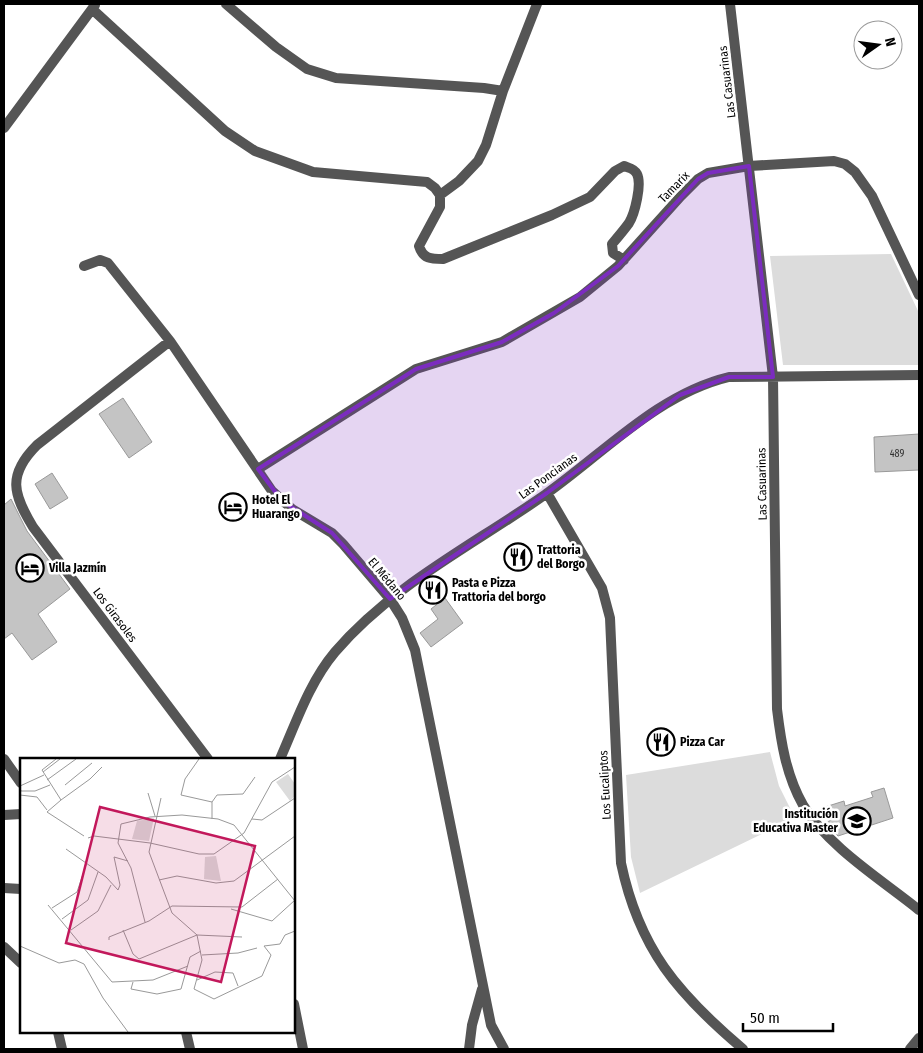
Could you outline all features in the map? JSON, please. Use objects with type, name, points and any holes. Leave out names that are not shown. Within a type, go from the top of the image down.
[{"type":"street","points":[[226,4],[276,47],[307,69],[336,78],[484,88],[503,91]]},
{"type":"street","points":[[440,195],[459,181],[478,161],[486,145],[534,4]]},
{"type":"street","name":"Las Casuarinas","points":[[730,4],[773,377],[777,709],[781,741],[787,766],[803,804],[814,821],[848,854],[919,910]]},
{"type":"street","points":[[4,128],[94,6],[226,131],[255,151],[313,172],[427,182],[435,188],[440,195],[440,207],[419,246],[421,254],[430,260],[443,259],[552,215],[590,197],[615,171],[624,166],[631,168],[637,173],[638,182],[635,210],[629,223],[612,244],[613,253],[624,260]]},
{"type":"street","name":"Tamarix","points":[[258,469],[416,369],[502,342],[580,296],[624,260],[698,179],[708,173],[749,166],[819,160],[834,160],[845,164],[864,182],[872,196],[919,295]]},
{"type":"street","name":"El Médano","points":[[84,266],[100,260],[108,263],[170,341],[282,501],[332,533],[390,599],[402,618],[415,650],[483,988],[472,1025],[469,1049]]},
{"type":"street","name":"Los Girasoles","points":[[170,341],[36,446],[21,464],[15,491],[23,511],[33,527],[207,758]]},
{"type":"street","name":"Las Poncianas","points":[[280,758],[307,697],[325,664],[358,627],[390,599],[546,493],[680,395],[712,381],[729,377],[919,374]]},
{"type":"street","name":"Los Eucaliptos","points":[[546,493],[602,588],[610,618],[621,863],[627,890],[653,951],[666,973],[696,1008],[743,1049]]},
{"type":"street","points":[[4,759],[20,782]]},
{"type":"street","points":[[4,815],[20,814]]},
{"type":"street","points":[[4,888],[20,889]]},
{"type":"street","points":[[4,947],[20,962]]},
{"type":"street","points":[[483,988],[491,1025],[504,1049]]},
{"type":"street","points":[[295,1009],[303,1049]]},
{"type":"street","points":[[58,1033],[62,1049]]},
{"type":"street","points":[[186,1033],[190,1049]]},
{"type":"street","points":[[910,1049],[919,1038]]},
{"type":"highlighted area","points":[[749,166],[773,377],[729,377],[680,395],[547,493],[390,599],[332,533],[282,501],[258,469],[416,369],[502,342],[554,313],[618,266],[698,179],[708,173]]},
{"type":"shaded area","points":[[891,254],[919,313],[919,365],[783,365],[770,256]]},
{"type":"shaded area","points":[[770,752],[779,786],[795,818],[640,893],[631,857],[626,775]]},
{"type":"building","points":[[123,398],[152,442],[129,458],[99,414]]},
{"type":"building","points":[[919,434],[919,470],[875,472],[874,437]]},
{"type":"building","points":[[52,473],[68,498],[50,509],[35,484]]},
{"type":"building","name":"Villa Jazmín","points":[[11,499],[27,531],[70,589],[38,614],[57,642],[32,660],[12,633],[4,639],[4,505]]},
{"type":"building","points":[[445,598],[463,623],[431,647],[420,633],[438,619],[431,609]]},
{"type":"building","points":[[884,788],[893,818],[838,836],[824,822],[830,821],[825,807],[844,801],[845,806],[873,797],[871,792]]},
{"type":"place","name":"Hotel El Huarango","points":[[233,507]]},
{"type":"place","name":"Trattoria del Borgo","points":[[518,557]]},
{"type":"place","name":"Villa Jazmín","points":[[30,568]]},
{"type":"place","name":"Pasta e Pizza Trattoria del borgo","points":[[433,590]]},
{"type":"place","name":"Pizza Car","points":[[661,742]]},
{"type":"place","name":"Institución Educativa Master","points":[[857,821]]}]
